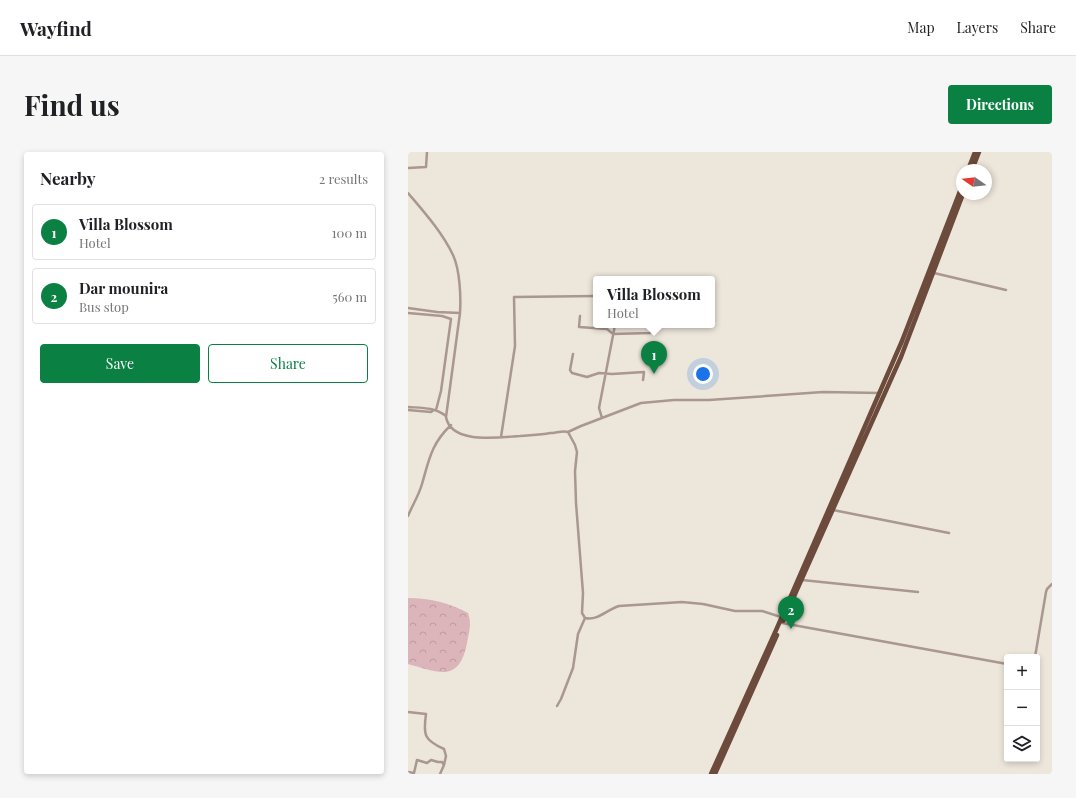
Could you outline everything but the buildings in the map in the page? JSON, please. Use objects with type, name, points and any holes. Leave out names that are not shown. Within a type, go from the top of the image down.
[{"type":"highway","points":[[970,164],[975,152]]},
{"type":"highway","points":[[974,164],[979,152]]},
{"type":"highway","points":[[711,774],[880,393],[902,341],[957,200]]},
{"type":"highway","points":[[715,774],[901,357],[961,200]]},
{"type":"street","points":[[408,168],[426,166],[427,152]]},
{"type":"street","points":[[408,193],[433,223],[454,256],[457,266],[460,313],[446,417]]},
{"type":"street","points":[[933,273],[1006,290]]},
{"type":"street","points":[[501,437],[515,346],[514,297],[593,296]]},
{"type":"street","points":[[408,308],[437,312],[460,313]]},
{"type":"street","points":[[408,312],[442,316],[451,319],[441,391],[435,410]]},
{"type":"street","points":[[580,316],[579,326],[593,328]]},
{"type":"street","points":[[598,328],[607,329],[613,334],[650,333],[652,328]]},
{"type":"street","points":[[602,418],[599,408],[614,328]]},
{"type":"street","points":[[573,354],[570,370],[572,373],[587,377],[594,373],[605,374],[644,372],[643,380]]},
{"type":"street","points":[[408,407],[431,408],[446,417],[457,431],[470,436],[488,439],[565,431],[568,432],[635,404],[661,400],[709,400],[823,392],[880,393]]},
{"type":"street","points":[[408,410],[430,412],[435,410]]},
{"type":"street","points":[[408,516],[420,490],[426,467],[435,445],[451,425]]},
{"type":"street","points":[[568,432],[577,452],[575,471],[576,502],[583,593],[582,613],[585,618]]},
{"type":"street","points":[[832,510],[950,533]]},
{"type":"street","points":[[801,580],[918,592]]},
{"type":"street","points":[[1036,654],[1046,589],[1052,584]]},
{"type":"street","points":[[585,618],[596,618],[614,607],[619,606],[682,602],[735,610],[762,611],[781,616]]},
{"type":"street","points":[[557,706],[572,668],[578,634],[585,618]]},
{"type":"street","points":[[782,623],[1004,663]]},
{"type":"street","points":[[408,712],[426,714],[424,727],[426,736],[431,743],[444,749],[446,756],[440,774]]},
{"type":"street","points":[[408,772],[414,773],[417,760],[427,763],[431,760],[442,762],[444,765]]},
{"type":"green space","points":[[408,598],[439,602],[454,606],[468,613],[470,624],[467,643],[459,665],[453,670],[438,672],[408,664]]},
{"type":"place","name":"Villa Blossom","points":[[654,374]]},
{"type":"place","name":"Dar mounira","points":[[791,629]]}]
